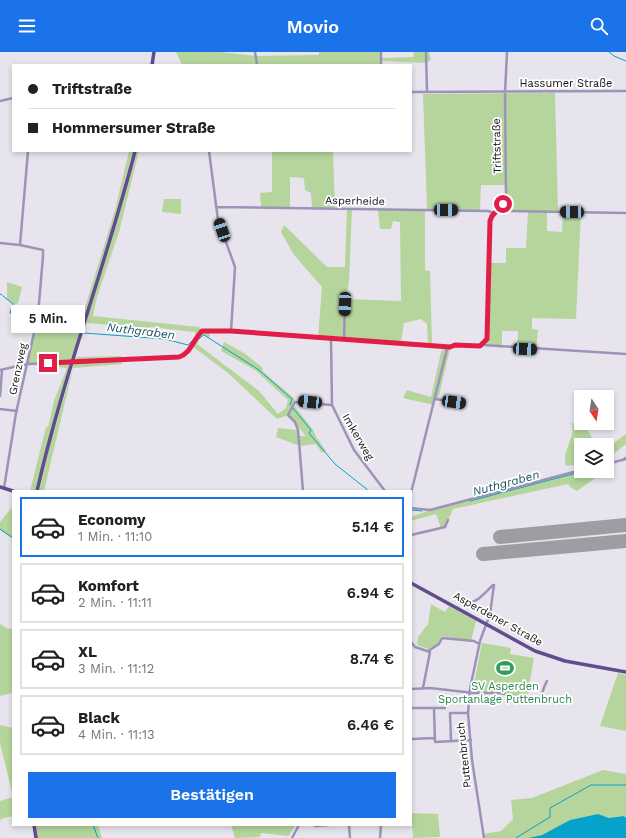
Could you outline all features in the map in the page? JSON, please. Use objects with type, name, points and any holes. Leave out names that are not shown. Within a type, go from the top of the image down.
[{"type":"main road","points":[[152,64],[154,52]]},
{"type":"main road","points":[[37,490],[58,408],[120,208],[135,152]]},
{"type":"main road","points":[[2,488],[12,491]]},
{"type":"main road","name":"Asperdener Straße","points":[[412,584],[525,646],[544,654],[574,663],[626,672]]},
{"type":"main road","points":[[34,826],[36,838]]},
{"type":"street","points":[[255,52],[257,64]]},
{"type":"street","points":[[381,52],[381,64]]},
{"type":"street","points":[[426,52],[427,92]]},
{"type":"street","name":"Hassumer Straße","points":[[505,91],[506,52]]},
{"type":"street","name":"Triftstraße","points":[[494,213],[506,197],[505,91]]},
{"type":"street","name":"Hassumer Straße","points":[[412,92],[626,91]]},
{"type":"street","points":[[0,101],[12,98]]},
{"type":"street","points":[[0,243],[20,246],[28,152]]},
{"type":"street","points":[[209,152],[218,220],[235,267],[231,331]]},
{"type":"street","name":"Asperheide","points":[[216,207],[488,211],[494,213]]},
{"type":"street","points":[[499,208],[507,211],[626,213]]},
{"type":"street","points":[[483,345],[487,339],[490,221],[494,213]]},
{"type":"street","name":"Grenzweg","points":[[2,488],[38,315],[43,250],[20,246]]},
{"type":"street","points":[[344,339],[345,304]]},
{"type":"street","points":[[0,396],[1,370],[27,364],[179,357],[189,351],[196,337],[202,331],[231,331],[450,347],[483,345],[626,354]]},
{"type":"street","name":"Imkerweg","points":[[331,338],[332,405],[354,450],[384,490]]},
{"type":"street","points":[[412,490],[435,399],[445,352],[450,347]]},
{"type":"street","points":[[435,399],[464,403]]},
{"type":"street","points":[[303,490],[298,430],[295,422],[288,415],[295,402],[332,405]]},
{"type":"street","points":[[0,409],[17,411]]},
{"type":"street","points":[[614,462],[626,459]]},
{"type":"street","points":[[412,508],[430,510],[574,472]]},
{"type":"street","points":[[412,535],[445,527],[448,520]]},
{"type":"street","name":"Puttenbruch","points":[[466,604],[473,603],[481,598],[494,584],[490,614],[479,644],[470,692],[468,713],[484,838]]},
{"type":"street","points":[[412,643],[415,647],[428,651],[439,644],[442,638],[474,641],[479,644]]},
{"type":"street","points":[[423,688],[430,654],[428,651]]},
{"type":"street","points":[[412,689],[423,688],[499,693],[539,700],[542,688],[547,681]]},
{"type":"street","points":[[412,708],[444,708]]},
{"type":"street","points":[[434,708],[435,742],[471,740]]},
{"type":"street","points":[[451,741],[450,713],[468,713]]},
{"type":"street","points":[[412,739],[435,738]]},
{"type":"street","points":[[292,838],[299,826]]},
{"type":"street","points":[[349,826],[350,838]]},
{"type":"street","points":[[380,838],[381,826]]},
{"type":"green space","points":[[176,52],[220,52],[256,56],[319,55],[319,52],[381,52],[381,58],[413,57],[414,52],[429,52],[431,60],[426,63],[381,61],[381,64],[182,64]]},
{"type":"green space","points":[[555,93],[558,212],[547,212],[547,231],[562,232],[563,212],[581,212],[576,319],[532,318],[532,329],[538,330],[536,349],[517,348],[518,331],[502,331],[502,348],[483,345],[486,341],[489,263],[506,263],[506,248],[526,248],[528,212],[507,211],[499,208],[505,201],[506,185],[481,185],[480,210],[427,209],[423,94]]},
{"type":"green space","points":[[129,152],[133,152],[115,216],[60,397],[35,490],[30,490],[46,427],[48,427],[54,401],[67,368],[27,364],[38,311],[82,317],[115,210]]},
{"type":"green space","points":[[136,152],[139,152],[119,232],[97,297],[93,316],[199,327],[202,331],[211,331],[209,338],[204,335],[200,337],[197,344],[259,391],[278,414],[286,408],[288,400],[255,370],[221,351],[224,342],[244,353],[263,368],[262,371],[294,398],[295,402],[293,404],[314,431],[315,435],[326,451],[322,453],[316,444],[300,446],[276,437],[278,428],[298,430],[299,436],[306,436],[288,415],[277,419],[228,373],[192,346],[196,337],[195,332],[150,327],[86,323]]},
{"type":"green space","points":[[272,152],[333,152],[335,208],[312,208],[311,193],[305,190],[304,178],[290,177],[290,208],[261,207],[260,193],[272,192]]},
{"type":"green space","points":[[164,199],[181,199],[181,214],[162,212]]},
{"type":"green space","points":[[347,209],[352,209],[349,281],[346,299],[401,301],[400,222],[393,221],[391,229],[380,229],[378,210],[425,211],[425,270],[430,271],[432,344],[428,344],[427,324],[421,319],[404,323],[401,342],[318,338],[322,287],[294,255],[281,232],[284,225],[327,267],[345,267]]},
{"type":"green space","points":[[7,282],[22,287],[18,303],[14,305],[7,299]]},
{"type":"green space","points":[[446,345],[450,347],[450,349],[438,400],[435,399],[434,405],[403,398],[407,390],[431,397],[441,352]]},
{"type":"green space","points":[[121,356],[122,364],[73,368],[44,490],[39,490],[50,444],[76,357]]},
{"type":"green space","points":[[572,423],[574,423],[574,430],[587,430],[592,438],[574,438],[574,465],[566,466],[565,455],[573,429]]},
{"type":"green space","points":[[626,434],[626,444],[614,453],[614,443]]},
{"type":"green space","points":[[574,473],[574,478],[595,478],[577,491],[568,484],[453,509],[445,527],[441,528],[436,514],[412,521],[412,517],[430,510]]},
{"type":"green space","points":[[12,507],[12,538],[0,530],[0,522]]},
{"type":"green space","points":[[431,604],[445,612],[449,606],[476,621],[471,641],[441,636],[438,644],[428,649],[417,645],[418,637],[428,624]]},
{"type":"green space","points":[[0,624],[8,629],[12,628],[12,693],[0,696]]},
{"type":"green space","name":"SV Asperden Sportanlage Puttenbruch","points":[[482,643],[511,648],[510,654],[534,658],[527,698],[499,693],[474,693],[470,689],[472,681],[475,679]]},
{"type":"green space","points":[[618,673],[626,675],[626,731],[600,726]]},
{"type":"green space","points":[[0,725],[12,728],[12,792],[0,743]]},
{"type":"green space","points":[[603,770],[626,774],[626,818],[624,816],[609,818],[598,814],[570,820],[542,835],[528,838],[484,838],[483,834],[501,831],[513,819],[511,800],[532,798]]},
{"type":"green space","points":[[12,797],[12,816],[1,819],[0,821],[0,801]]},
{"type":"green space","points":[[412,813],[438,814],[440,837],[413,838]]},
{"type":"green space","points":[[36,826],[98,826],[102,838],[37,838]]},
{"type":"green space","points":[[231,826],[294,826],[289,836],[261,833],[260,837],[235,838]]},
{"type":"water","points":[[598,814],[609,818],[624,816],[626,818],[626,838],[528,838],[542,835],[570,820]]},
{"type":"waterway","points":[[609,52],[626,61]]},
{"type":"waterway","name":"Nuthgraben","points":[[3,296],[13,304],[10,313],[36,320]]},
{"type":"waterway","name":"Nuthgraben","points":[[38,321],[37,325],[61,331],[77,332]]},
{"type":"waterway","name":"Nuthgraben","points":[[84,333],[165,339],[188,345],[194,339]]},
{"type":"waterway","name":"Nuthgraben","points":[[197,340],[204,335],[259,370],[292,399],[290,405]]},
{"type":"waterway","name":"Nuthgraben","points":[[292,407],[311,430],[309,433],[335,464],[368,490]]},
{"type":"waterway","name":"Nuthgraben","points":[[470,501],[574,474]]},
{"type":"waterway","name":"Nuthgraben","points":[[412,510],[422,511]]},
{"type":"waterway","points":[[0,529],[12,537]]},
{"type":"waterway","points":[[516,838],[550,817],[550,808],[591,785],[626,785]]},
{"type":"waterway","points":[[93,826],[98,838]]},
{"type":"runway","points":[[500,537],[626,525]]},
{"type":"runway","points":[[483,554],[626,541]]},
{"type":"place","name":"SV Asperden Sportanlage Puttenbruch","points":[[505,668]]},
{"type":"route","points":[[48,363],[179,357],[185,355],[189,351],[196,337],[202,331],[231,331],[446,345],[450,347],[453,345],[477,347],[483,345],[487,339],[490,221],[496,210],[503,204]]}]
